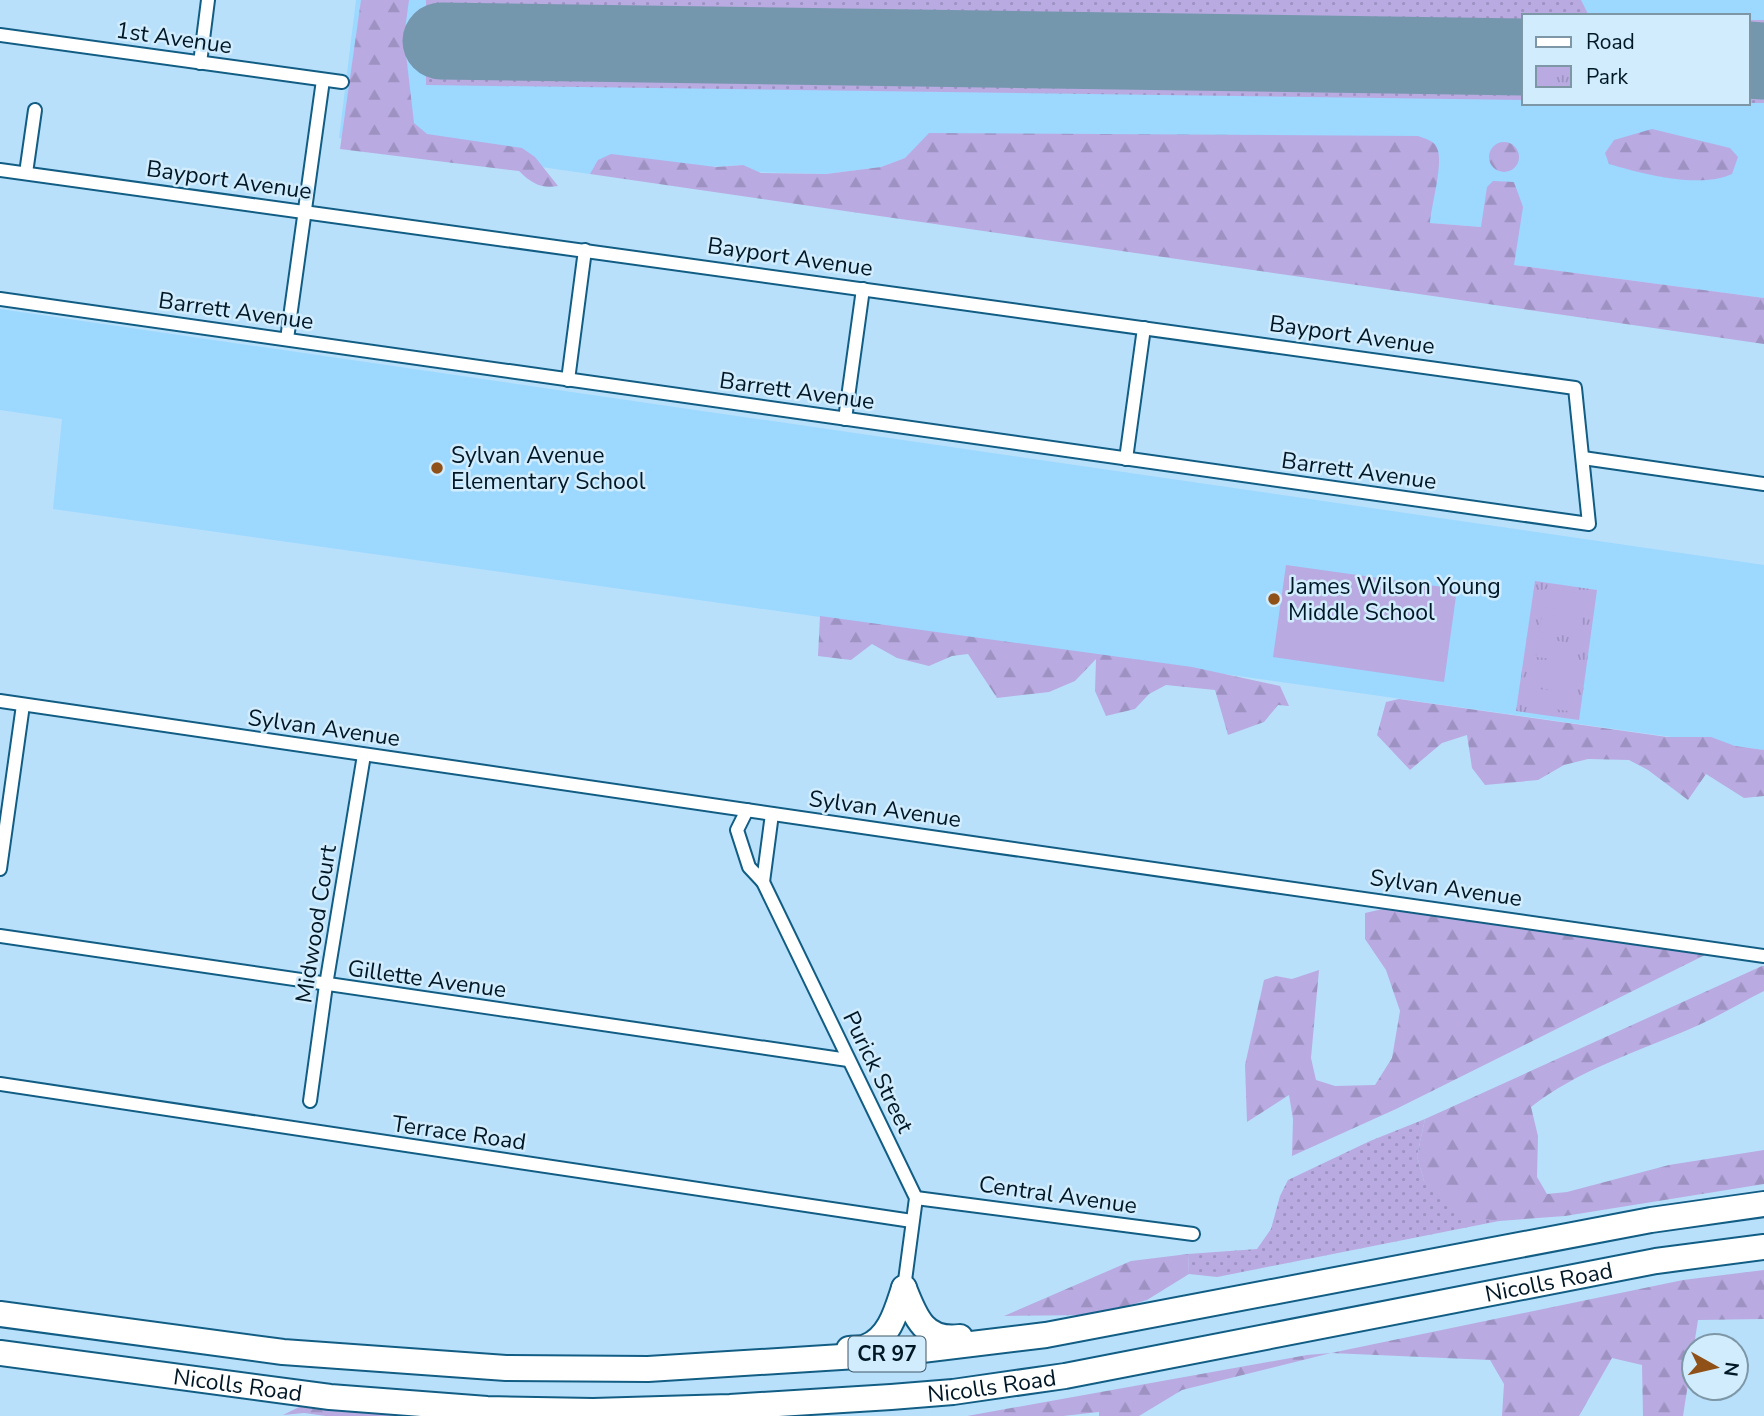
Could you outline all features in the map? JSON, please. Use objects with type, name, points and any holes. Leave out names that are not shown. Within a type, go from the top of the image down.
[{"type":"highway","name":"Nicolls Road","points":[[0,1314],[283,1352],[506,1367],[648,1369],[897,1354],[1016,1339],[1651,1220],[1764,1204]]},
{"type":"highway","name":"Nicolls Road","points":[[0,1353],[330,1397],[487,1409],[593,1411],[782,1404],[953,1392],[1065,1377],[1656,1261],[1764,1249]]},
{"type":"highway","points":[[904,1288],[916,1317],[932,1334],[951,1338],[992,1334],[1016,1339]]},
{"type":"highway","points":[[812,1359],[821,1351],[866,1347],[884,1334],[894,1318],[904,1288]]},
{"type":"highway","points":[[901,1416],[907,1407],[953,1392]]},
{"type":"highway","points":[[782,1404],[844,1408],[861,1416]]},
{"type":"street","points":[[200,63],[208,0]]},
{"type":"street","name":"1st Avenue","points":[[0,35],[342,82]]},
{"type":"street","points":[[287,339],[323,79]]},
{"type":"street","points":[[26,173],[35,110]]},
{"type":"street","name":"Bayport Avenue","points":[[0,170],[1575,388],[1583,458]]},
{"type":"street","points":[[568,380],[585,250]]},
{"type":"street","points":[[845,419],[863,289]]},
{"type":"street","name":"Barrett Avenue","points":[[0,299],[1589,524],[1583,458]]},
{"type":"street","points":[[1126,459],[1144,328]]},
{"type":"street","points":[[1583,458],[1764,484]]},
{"type":"street","name":"Sylvan Avenue","points":[[0,701],[1764,956]]},
{"type":"street","points":[[0,869],[23,705]]},
{"type":"street","name":"Midwood Court","points":[[310,1101],[364,755]]},
{"type":"street","name":"Purick Street","points":[[747,810],[737,830],[749,867],[763,882],[916,1198]]},
{"type":"street","points":[[763,882],[772,814]]},
{"type":"street","name":"Gillette Avenue","points":[[0,936],[848,1060]]},
{"type":"street","name":"Terrace Road","points":[[0,1084],[912,1221]]},
{"type":"street","points":[[904,1288],[916,1198]]},
{"type":"street","name":"Central Avenue","points":[[916,1198],[1193,1234]]},
{"type":"shaded area","points":[[356,0],[1764,0],[1764,298],[1514,265],[1482,227],[1429,223],[930,133],[905,158],[881,167],[826,174],[756,172],[743,165],[590,174],[339,138]]},
{"type":"shaded area","points":[[0,309],[1764,565],[1764,750],[53,509],[62,419],[0,410]]},
{"type":"green space","points":[[361,0],[409,0],[404,37],[414,123],[427,134],[522,148],[535,157],[558,186],[546,187],[537,184],[519,171],[340,149]]},
{"type":"green space","points":[[426,0],[1581,0],[1588,14],[1522,14],[1522,100],[426,85]]},
{"type":"green space","points":[[1750,20],[1764,20],[1764,103],[1750,103]]},
{"type":"green space","points":[[1652,129],[1730,148],[1738,157],[1732,174],[1719,178],[1688,180],[1654,176],[1609,164],[1605,153],[1614,140]]},
{"type":"green space","points":[[929,133],[1418,136],[1434,143],[1439,155],[1430,223],[1481,227],[1487,187],[1493,181],[1514,182],[1523,207],[1514,265],[1764,298],[1764,344],[590,174],[598,160],[611,154],[716,167],[743,165],[761,173],[826,174],[881,167],[905,158]]},
{"type":"green space","points":[[1504,142],[1515,146],[1519,157],[1515,168],[1504,172],[1493,168],[1489,157],[1493,146]]},
{"type":"green space","points":[[1286,565],[1457,589],[1444,682],[1273,657]]},
{"type":"green space","points":[[1535,581],[1597,590],[1579,720],[1516,711]]},
{"type":"green space","points":[[1545,589],[1585,594],[1583,612],[1543,607]]},
{"type":"green space","points":[[1542,614],[1582,619],[1579,637],[1539,632]]},
{"type":"green space","points":[[820,616],[1192,667],[1280,686],[1289,706],[1278,705],[1264,722],[1228,735],[1215,690],[1166,685],[1149,694],[1135,709],[1106,716],[1095,691],[1096,659],[1075,681],[1049,692],[997,698],[968,654],[952,656],[929,666],[897,658],[872,644],[851,660],[818,656]]},
{"type":"green space","points":[[1538,638],[1578,644],[1576,662],[1536,657]]},
{"type":"green space","points":[[1535,663],[1575,669],[1572,687],[1532,682]]},
{"type":"green space","points":[[1531,688],[1571,693],[1569,711],[1529,706]]},
{"type":"green space","points":[[1399,699],[1667,737],[1711,737],[1735,746],[1764,750],[1764,796],[1744,798],[1706,774],[1688,800],[1648,770],[1629,760],[1588,759],[1564,765],[1538,780],[1485,785],[1472,768],[1467,735],[1442,743],[1410,770],[1377,735],[1386,702]]},
{"type":"green space","points":[[1387,908],[1707,954],[1396,1109],[1292,1156],[1293,1119],[1289,1095],[1247,1122],[1245,1065],[1264,980],[1276,976],[1292,979],[1319,970],[1311,1058],[1316,1080],[1335,1086],[1375,1085],[1392,1058],[1400,1011],[1386,970],[1365,939],[1365,913]]},
{"type":"green space","points":[[1762,966],[1764,991],[1701,1024],[1588,1072],[1531,1107],[1538,1136],[1537,1177],[1547,1194],[1567,1192],[1669,1165],[1764,1150],[1764,1184],[1565,1216],[1499,1221],[1463,1216],[1424,1181],[1417,1156],[1425,1119]]},
{"type":"green space","points":[[1425,1119],[1417,1156],[1424,1181],[1499,1221],[1217,1277],[1189,1274],[1188,1254],[1257,1249],[1271,1229],[1280,1196],[1288,1180],[1370,1141]]},
{"type":"green space","points":[[1188,1254],[1189,1274],[1147,1300],[1097,1315],[1004,1316],[1131,1261]]},
{"type":"green space","points":[[1764,1270],[1764,1319],[1698,1320],[1696,1332],[1680,1332],[1680,1402],[1685,1402],[1683,1416],[1643,1416],[1642,1365],[1612,1358],[1579,1416],[1502,1416],[1504,1384],[1490,1360],[1331,1353],[1683,1280]]},
{"type":"green space","points":[[1331,1353],[1182,1390],[1139,1416],[1099,1416],[1099,1412],[1063,1416],[967,1416],[1307,1355]]},
{"type":"green space","points":[[301,1406],[434,1416],[326,1416],[304,1413],[283,1415]]},
{"type":"runway","points":[[441,41],[1522,57]]},
{"type":"runway","points":[[1750,60],[1764,61]]},
{"type":"place","name":"Sylvan Avenue Elementary School","points":[[437,468]]},
{"type":"place","name":"James Wilson Young Middle School","points":[[1274,599]]}]
